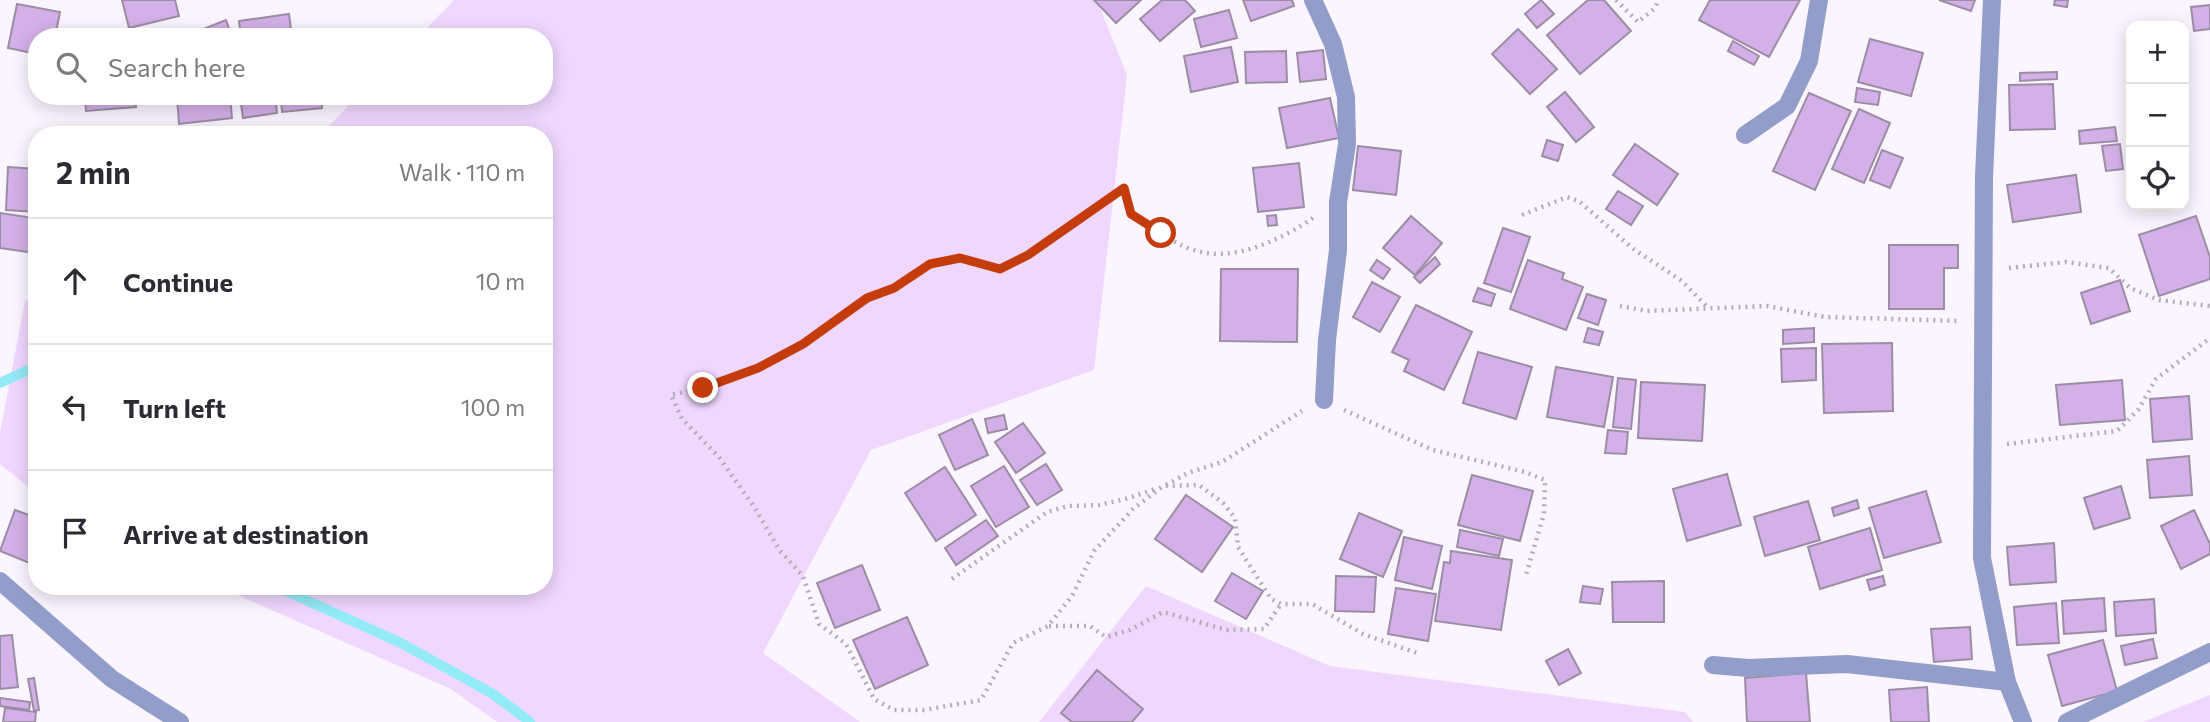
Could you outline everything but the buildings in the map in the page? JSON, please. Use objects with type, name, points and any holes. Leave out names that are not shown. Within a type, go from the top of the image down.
[{"type":"street","points":[[1313,0],[1333,44],[1346,97],[1347,144],[1338,202],[1338,250],[1327,340],[1324,400]]},
{"type":"street","points":[[1745,135],[1787,106],[1809,61],[1819,0]]},
{"type":"street","points":[[1992,0],[1983,265],[1982,558],[2007,682],[2023,722]]},
{"type":"street","points":[[0,581],[112,679],[180,722]]},
{"type":"street","points":[[2067,722],[2210,652]]},
{"type":"street","points":[[1713,665],[1748,668],[1847,664],[2007,682]]},
{"type":"path","points":[[1616,0],[1639,22],[1660,0]]},
{"type":"path","points":[[1338,202],[1277,240],[1227,255],[1196,251],[1131,214],[1124,188],[1028,255],[1000,269],[960,258],[930,264],[894,288],[867,298],[803,344],[758,368],[703,388],[671,395],[682,419],[718,456],[753,505],[780,551],[803,576],[819,624],[846,644],[874,699],[894,709],[924,710],[981,700],[1013,643],[1048,626],[1072,596],[1094,551],[1133,509],[1163,486],[1188,472],[1222,462],[1324,400],[1433,450],[1525,472],[1545,480],[1544,514],[1525,578]]},
{"type":"path","points":[[1522,215],[1567,197],[1578,201],[1640,254],[1682,281],[1709,309]]},
{"type":"path","points":[[1983,265],[2015,268],[2066,262],[2109,268],[2130,288],[2159,300],[2210,306]]},
{"type":"path","points":[[1620,306],[1647,311],[1767,306],[1825,317],[1982,321]]},
{"type":"path","points":[[1981,447],[2117,431],[2138,410],[2156,379],[2210,338]]},
{"type":"path","points":[[952,579],[1047,512],[1068,506],[1099,505],[1163,486],[1199,485],[1223,503],[1235,518],[1238,547],[1271,599],[1281,604],[1312,604],[1363,635],[1417,653]]},
{"type":"path","points":[[1048,626],[1090,626],[1106,637],[1130,629],[1163,612],[1227,631],[1264,629],[1281,604]]},
{"type":"shaded area","points":[[454,0],[1097,0],[1127,75],[1094,370],[871,450],[763,653],[860,722],[497,722],[451,689],[237,595],[553,595],[553,126],[329,126],[349,105],[553,105],[553,28],[427,28]]},
{"type":"shaded area","points":[[28,300],[28,487],[0,464],[0,433],[25,301]]},
{"type":"shaded area","points":[[1146,586],[1330,666],[1685,712],[1693,722],[1039,722]]},
{"type":"shaded area","points":[[2210,695],[2210,722],[2143,722]]},
{"type":"waterway","points":[[0,383],[28,370]]},
{"type":"waterway","points":[[295,595],[401,643],[493,694],[530,722]]},
{"type":"route","points":[[703,388],[758,368],[803,344],[867,298],[894,288],[930,264],[960,258],[1000,269],[1028,255],[1124,188],[1131,214],[1161,233]]}]
